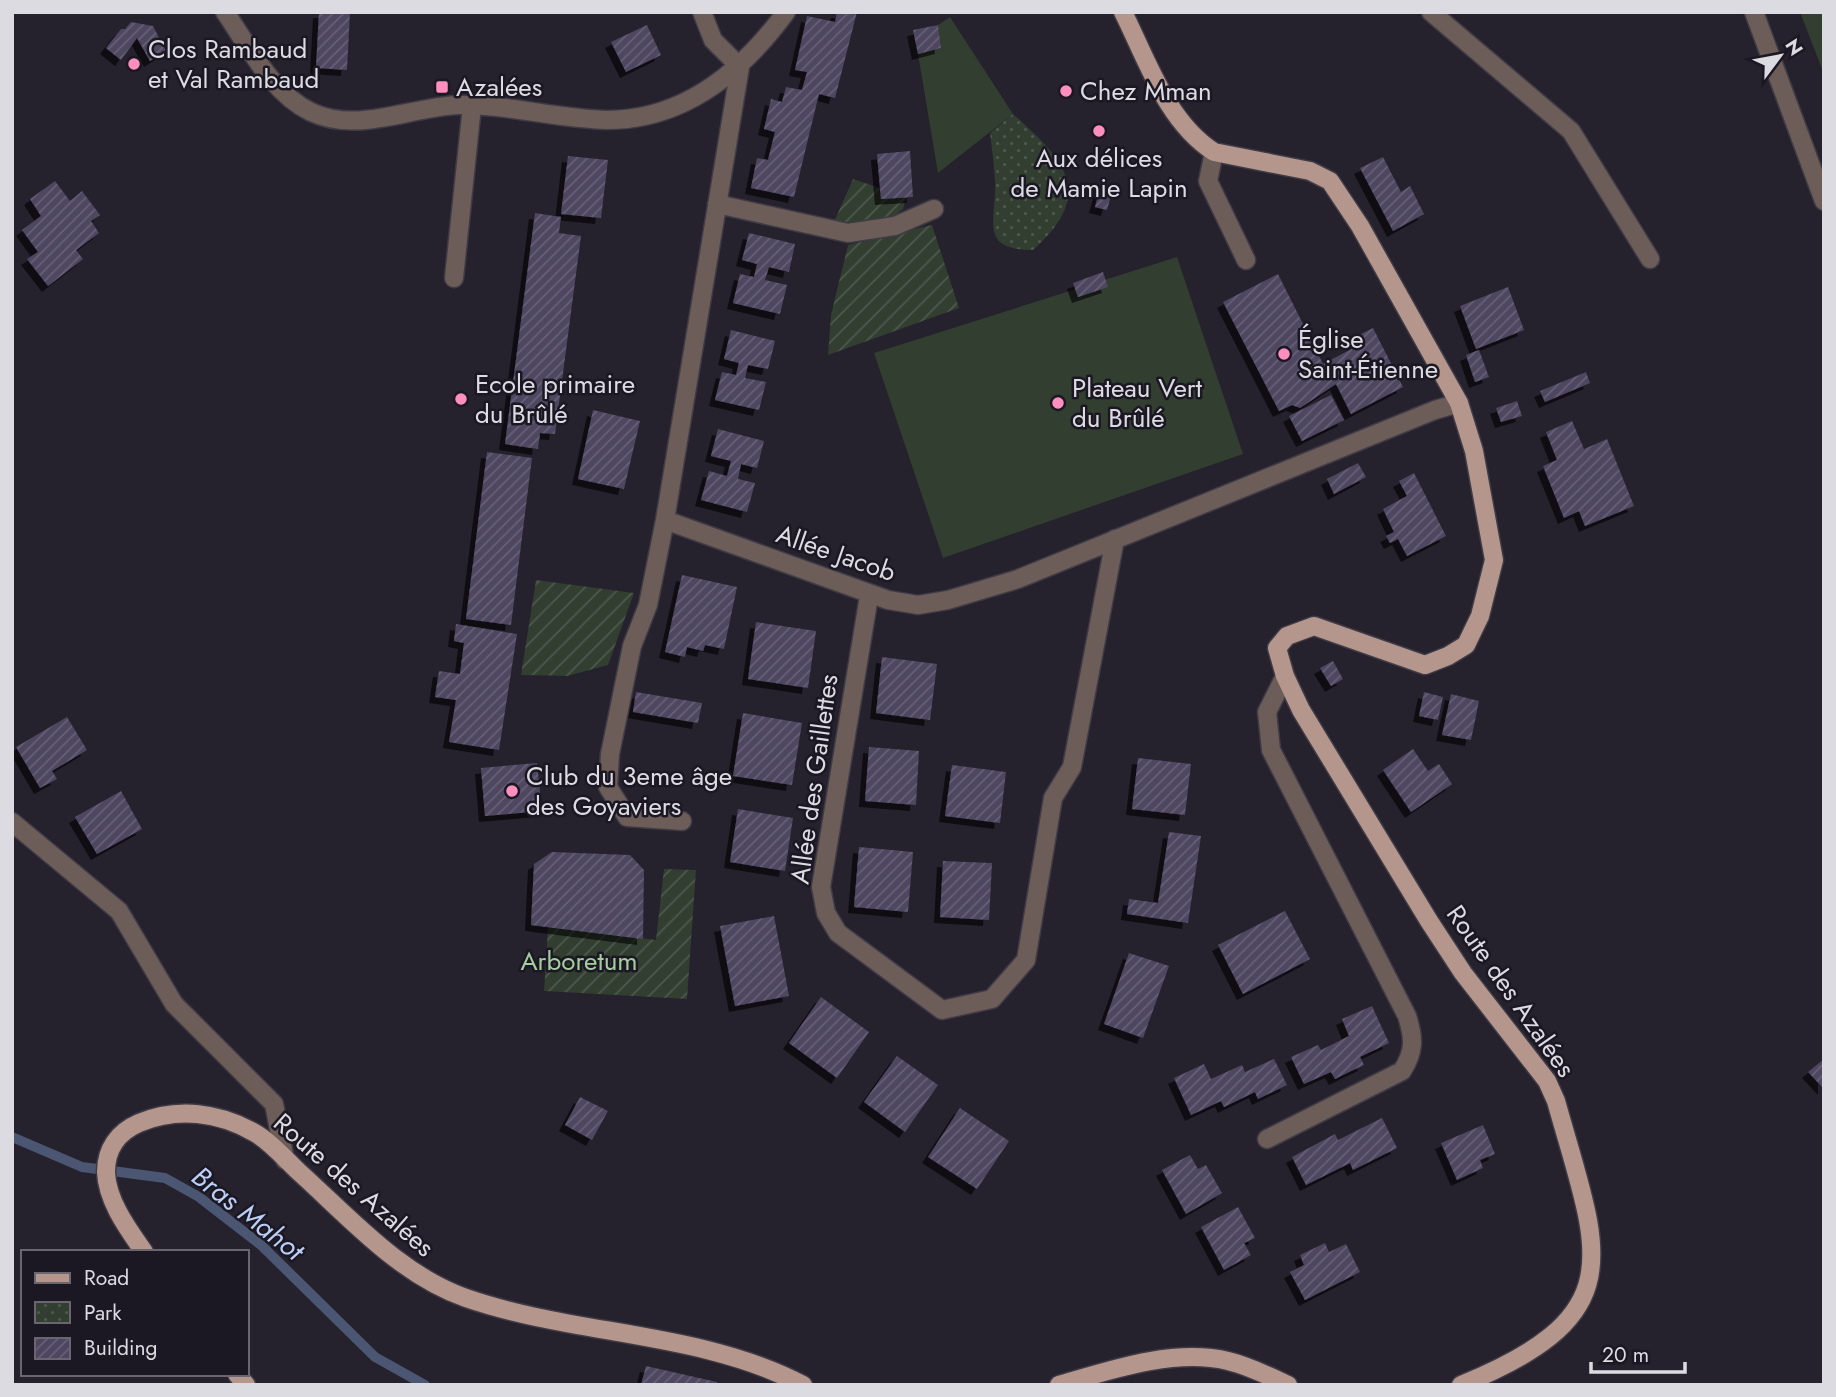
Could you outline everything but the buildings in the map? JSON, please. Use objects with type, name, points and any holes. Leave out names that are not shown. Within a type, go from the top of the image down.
[{"type":"main road","points":[[1123,12],[1177,118],[1214,152]]},
{"type":"main road","name":"Route des Azalées","points":[[1214,152],[1310,171],[1330,181],[1360,226],[1459,403],[1474,451],[1494,560],[1480,617],[1466,645],[1448,656],[1424,665],[1314,626],[1287,636],[1277,648],[1285,676],[1301,710],[1429,922],[1463,973],[1547,1081],[1556,1101],[1594,1244],[1589,1287],[1561,1328],[1547,1341],[1492,1372],[1461,1385]]},
{"type":"main road","name":"Route des Azalées","points":[[143,1250],[115,1205],[106,1180],[106,1157],[115,1140],[131,1126],[158,1115],[192,1113],[226,1119],[258,1134],[392,1256],[430,1283],[468,1299],[592,1330],[735,1356],[803,1385]]},
{"type":"main road","points":[[1059,1385],[1103,1372],[1199,1357],[1227,1360],[1288,1385]]},
{"type":"street","points":[[225,12],[271,78],[294,102],[313,113],[337,119],[379,119],[458,105],[608,120],[665,112],[698,96],[740,67],[764,42],[786,12]]},
{"type":"street","points":[[702,12],[713,40],[740,67]]},
{"type":"street","points":[[1431,12],[1571,131],[1650,259]]},
{"type":"street","points":[[1754,12],[1824,201]]},
{"type":"street","points":[[682,821],[627,817],[608,787],[610,754],[632,646],[648,605],[665,520],[740,67]]},
{"type":"street","points":[[454,278],[472,106]]},
{"type":"street","points":[[1214,152],[1208,181],[1246,260]]},
{"type":"street","points":[[717,204],[848,233],[895,226],[934,209]]},
{"type":"street","name":"Allée Jacob","points":[[665,520],[869,596],[918,605],[948,600],[1018,579],[1435,410],[1459,403]]},
{"type":"street","name":"Allée des Gaillettes","points":[[869,596],[821,887],[826,913],[838,933],[942,1010],[992,999],[1026,960],[1053,798],[1072,767],[1115,540]]},
{"type":"street","points":[[1267,1139],[1395,1076],[1412,1057],[1414,1037],[1407,1016],[1271,750],[1267,712],[1285,676]]},
{"type":"street","points":[[12,822],[118,911],[174,1004],[274,1104],[285,1160]]},
{"type":"green space","points":[[1800,12],[1824,12],[1824,74]]},
{"type":"green space","points":[[950,17],[1013,114],[938,173],[918,54],[941,48],[938,25]]},
{"type":"green space","points":[[1013,114],[1047,146],[1059,162],[1066,178],[1068,194],[1064,211],[1053,230],[1033,250],[1004,245],[994,230],[995,182],[990,133]]},
{"type":"green space","points":[[853,179],[880,188],[881,199],[906,197],[903,209],[888,219],[870,224],[834,222]]},
{"type":"green space","points":[[932,225],[959,308],[828,355],[831,315],[848,245]]},
{"type":"green space","name":"Plateau Vert du Brûlé","points":[[1177,257],[1243,454],[943,558],[874,353]]},
{"type":"green space","points":[[536,580],[634,593],[608,665],[567,676],[521,675]]},
{"type":"green space","name":"Arboretum","points":[[664,869],[696,870],[687,999],[544,991],[548,927],[656,940]]},
{"type":"waterway","name":"Bras Mahot","points":[[12,1137],[82,1167],[165,1178],[199,1197],[261,1245],[375,1357],[425,1385]]},
{"type":"place","name":"Clos Rambaud et Val Rambaud","points":[[134,64]]},
{"type":"place","name":"Azalées","points":[[442,87]]},
{"type":"place","name":"Chez Mman","points":[[1066,91]]},
{"type":"place","name":"Aux délices de Mamie Lapin","points":[[1099,131]]},
{"type":"place","name":"Église Saint-Étienne","points":[[1284,354]]},
{"type":"place","name":"Ecole primaire du Brûlé","points":[[461,399]]},
{"type":"place","name":"Plateau Vert du Brûlé","points":[[1058,403]]},
{"type":"place","name":"Club du 3eme âge des Goyaviers","points":[[512,791]]}]
